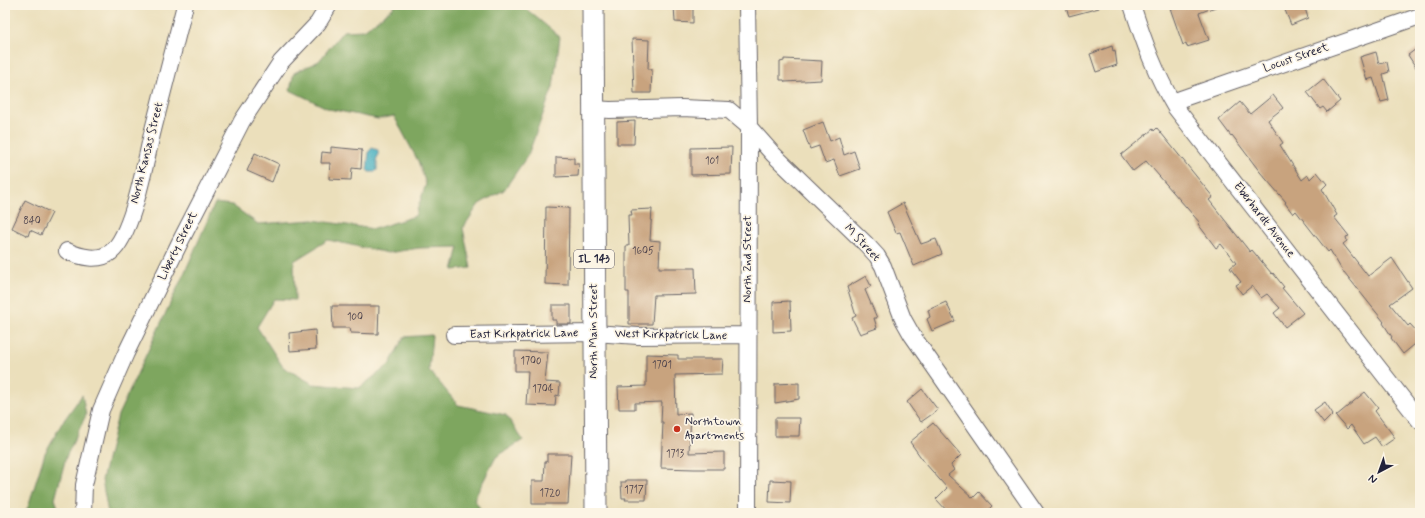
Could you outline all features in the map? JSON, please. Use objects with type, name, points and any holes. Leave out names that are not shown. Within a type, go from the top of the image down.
[{"type":"main road","name":"North Main Street","points":[[593,5],[596,513]]},
{"type":"street","name":"North Kansas Street","points":[[67,252],[80,256],[99,257],[107,255],[121,241],[142,179],[185,5]]},
{"type":"street","name":"Liberty Street","points":[[83,513],[84,485],[101,410],[126,353],[176,249],[246,115],[281,62],[318,22],[329,5]]},
{"type":"street","name":"North 2nd Street","points":[[747,5],[749,127],[747,335],[748,513]]},
{"type":"street","name":"Eberhardt Avenue","points":[[1132,5],[1147,50],[1172,102],[1420,421]]},
{"type":"street","name":"Locust Street","points":[[1172,102],[1420,16]]},
{"type":"street","name":"M Street","points":[[594,109],[682,108],[729,110],[749,127],[773,154],[877,256],[883,266],[903,319],[912,335],[1036,513]]},
{"type":"street","name":"East Kirkpatrick Lane","points":[[454,335],[594,333]]},
{"type":"street","name":"West Kirkpatrick Lane","points":[[594,333],[638,336],[747,335]]},
{"type":"green space","points":[[394,5],[519,5],[525,8],[560,37],[553,87],[528,155],[504,190],[479,204],[463,228],[471,268],[453,270],[459,247],[419,248],[388,253],[328,240],[294,261],[295,300],[274,299],[257,327],[283,367],[313,384],[359,388],[389,365],[404,337],[432,335],[429,370],[458,405],[506,415],[523,440],[496,457],[474,499],[483,513],[108,513],[102,480],[118,415],[188,265],[215,203],[232,205],[258,224],[313,220],[374,229],[415,216],[426,184],[418,161],[394,116],[378,119],[329,109],[290,90],[294,73],[319,61],[343,31],[364,30],[394,7]]},
{"type":"green space","points":[[82,395],[86,415],[66,457],[55,499],[60,513],[24,513],[28,507],[45,453],[62,423]]},
{"type":"water","points":[[372,148],[378,150],[376,160],[377,170],[375,172],[369,172],[367,170],[369,151]]},
{"type":"building","points":[[674,5],[693,5],[693,23],[675,22]]},
{"type":"building","points":[[1065,5],[1099,5],[1099,8],[1069,16]]},
{"type":"building","points":[[1179,5],[1218,5],[1199,13],[1209,40],[1187,47],[1186,43],[1183,45],[1170,8]]},
{"type":"building","points":[[1283,5],[1304,5],[1308,18],[1291,25]]},
{"type":"building","points":[[632,39],[649,40],[648,69],[652,69],[651,93],[634,93]]},
{"type":"building","points":[[1112,46],[1113,51],[1115,50],[1117,65],[1096,72],[1090,54]]},
{"type":"building","points":[[1420,46],[1420,74],[1408,55]]},
{"type":"building","points":[[1376,52],[1379,64],[1387,62],[1389,72],[1383,74],[1389,100],[1381,102],[1373,78],[1367,80],[1360,57]]},
{"type":"building","points":[[784,59],[822,61],[821,80],[785,82],[784,80],[780,80],[780,62],[784,61]]},
{"type":"building","points":[[1323,79],[1340,101],[1327,112],[1323,107],[1320,109],[1307,92]]},
{"type":"building","points":[[1273,95],[1283,108],[1268,120],[1283,143],[1280,145],[1302,180],[1308,175],[1310,179],[1317,172],[1327,184],[1322,189],[1337,215],[1334,217],[1349,236],[1346,237],[1347,241],[1343,244],[1368,276],[1392,258],[1412,288],[1390,304],[1408,326],[1410,324],[1420,335],[1420,340],[1403,354],[1391,338],[1392,337],[1383,323],[1384,322],[1343,272],[1330,250],[1328,252],[1296,211],[1293,214],[1285,203],[1286,202],[1219,120],[1240,102],[1250,114]]},
{"type":"building","points":[[635,121],[634,144],[617,144],[617,122]]},
{"type":"building","points":[[823,122],[830,141],[839,137],[844,155],[854,151],[860,169],[840,176],[834,160],[825,163],[819,146],[810,149],[803,130]]},
{"type":"building","points":[[1157,128],[1213,197],[1209,200],[1250,252],[1252,250],[1272,274],[1273,273],[1284,287],[1282,288],[1303,313],[1285,327],[1274,313],[1280,308],[1267,294],[1261,298],[1252,286],[1242,294],[1236,285],[1241,282],[1230,268],[1236,263],[1221,244],[1216,248],[1198,224],[1200,223],[1146,161],[1133,171],[1121,155],[1153,129],[1154,131]]},
{"type":"building","points":[[331,147],[362,150],[361,169],[352,168],[351,180],[329,179],[330,163],[321,163],[322,152],[331,153]]},
{"type":"building","points":[[732,147],[731,174],[691,175],[691,148]]},
{"type":"building","points":[[255,153],[279,164],[272,182],[247,171]]},
{"type":"building","points":[[556,157],[574,158],[574,164],[579,164],[578,176],[556,177]]},
{"type":"building","points":[[25,200],[52,213],[41,235],[30,230],[28,236],[12,228]]},
{"type":"building","points":[[903,203],[921,244],[936,239],[942,254],[914,266],[900,232],[896,233],[887,212]]},
{"type":"building","points":[[546,207],[569,208],[568,285],[545,284]]},
{"type":"building","points":[[652,209],[650,240],[660,241],[659,268],[695,268],[696,294],[654,295],[652,324],[629,324],[629,292],[626,292],[626,246],[629,246],[628,215],[632,215],[631,210]]},
{"type":"building","points":[[866,276],[871,286],[865,290],[877,318],[874,318],[877,328],[860,334],[852,318],[856,316],[847,287]]},
{"type":"building","points":[[790,301],[791,331],[773,332],[773,302]]},
{"type":"building","points":[[946,302],[955,321],[932,331],[927,319],[930,317],[928,310]]},
{"type":"building","points":[[552,305],[571,305],[571,324],[556,324],[556,320],[552,320]]},
{"type":"building","points":[[332,306],[379,306],[378,334],[351,333],[350,328],[333,328]]},
{"type":"building","points":[[315,330],[316,349],[290,351],[289,333]]},
{"type":"building","points":[[515,351],[548,352],[545,382],[560,383],[559,396],[556,395],[555,406],[526,405],[528,371],[515,371]]},
{"type":"building","points":[[646,354],[678,355],[678,359],[723,359],[722,374],[675,375],[676,414],[691,413],[689,453],[724,452],[724,469],[661,468],[663,422],[661,422],[662,402],[635,403],[635,409],[619,409],[618,387],[646,386]]},
{"type":"building","points":[[799,383],[799,399],[775,403],[775,384]]},
{"type":"building","points":[[922,389],[938,410],[921,422],[907,402]]},
{"type":"building","points":[[1365,392],[1378,408],[1375,411],[1395,438],[1382,447],[1375,437],[1364,444],[1351,425],[1347,429],[1336,416]]},
{"type":"building","points":[[1325,402],[1333,414],[1324,423],[1314,410]]},
{"type":"building","points":[[775,418],[800,418],[799,436],[775,436]]},
{"type":"building","points":[[933,423],[961,455],[951,465],[954,470],[948,475],[973,498],[979,492],[992,506],[985,513],[949,513],[936,499],[947,488],[925,463],[910,442]]},
{"type":"building","points":[[547,454],[571,454],[568,504],[532,504],[532,481],[544,481]]},
{"type":"building","points":[[626,480],[647,480],[646,500],[625,500],[626,498],[622,498],[621,482],[626,482]]},
{"type":"building","points":[[770,480],[791,481],[790,503],[769,502]]},
{"type":"place","name":"Northtown Apartments","points":[[677,429]]}]
